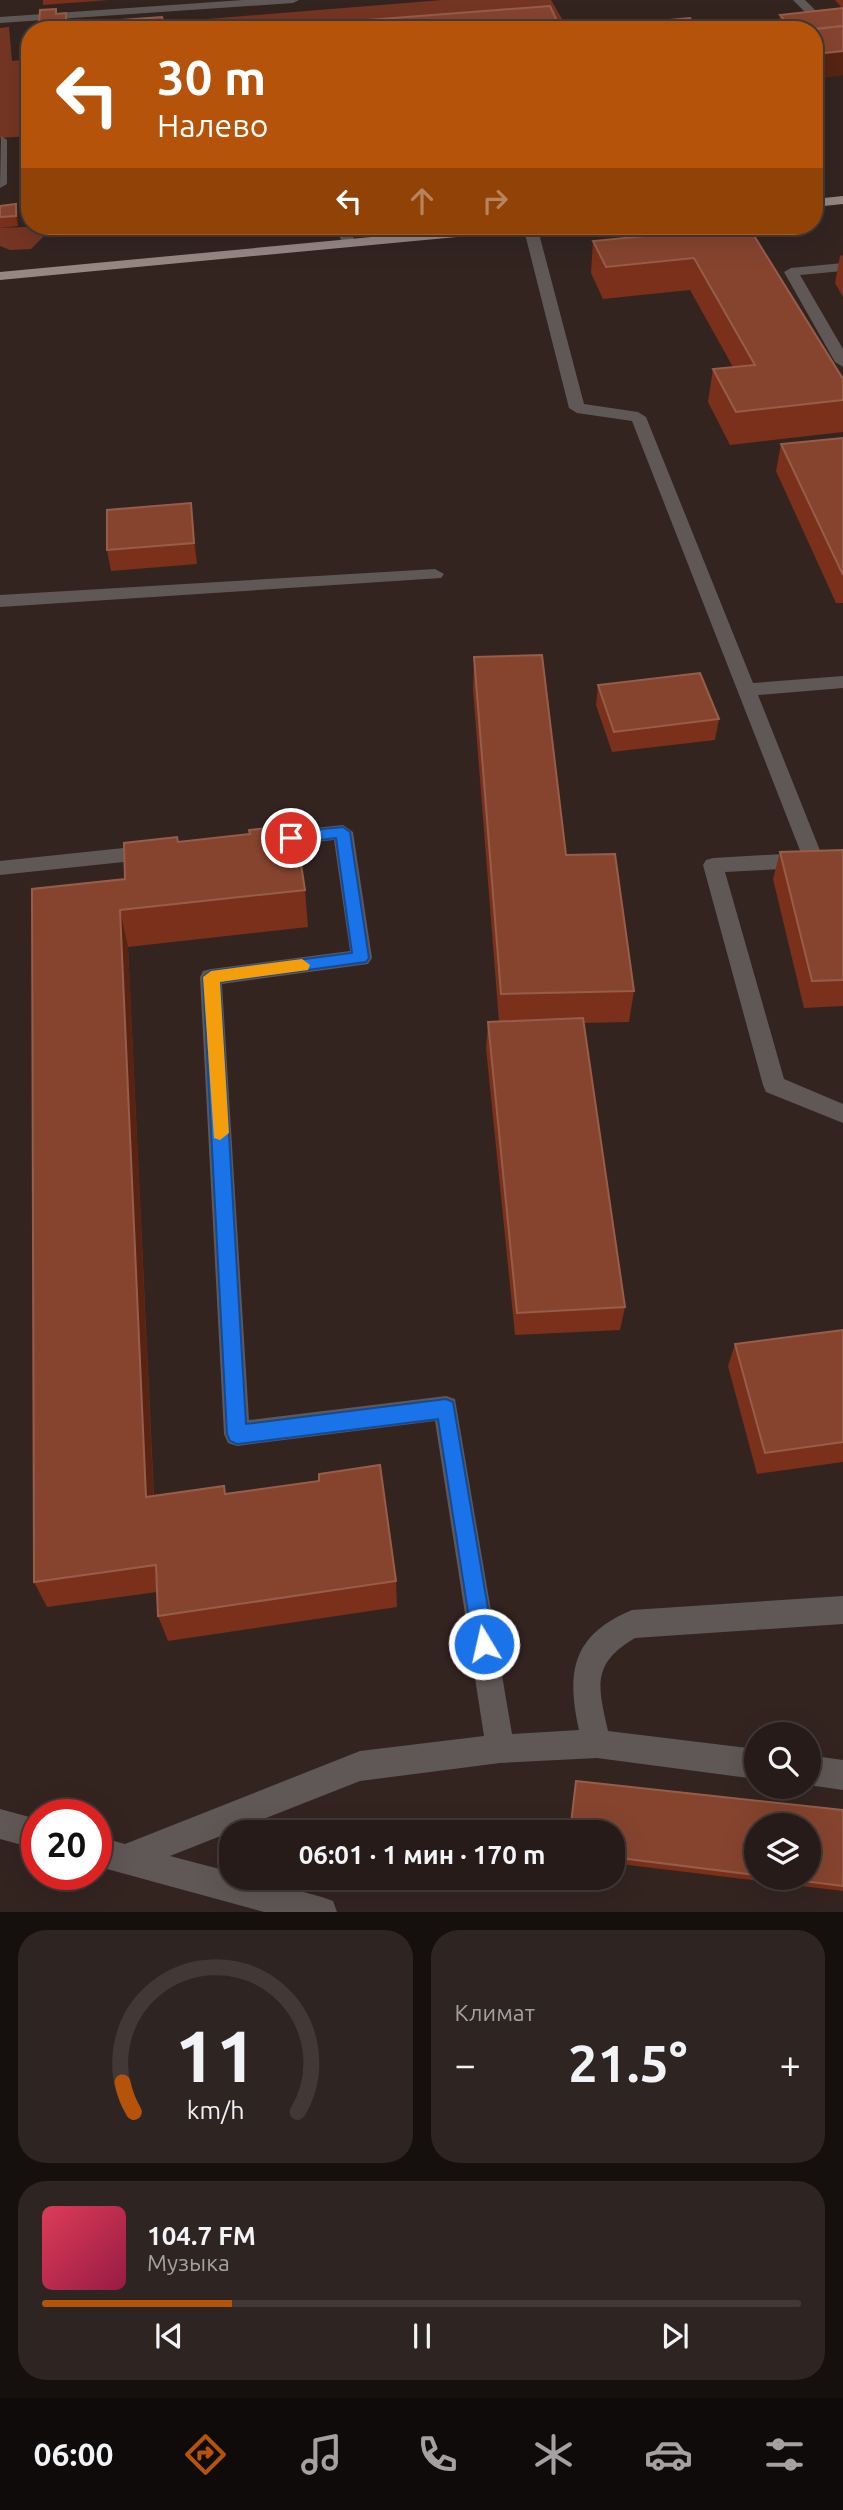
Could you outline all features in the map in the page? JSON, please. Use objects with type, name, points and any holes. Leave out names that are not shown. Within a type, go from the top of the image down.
[{"type":"main road","points":[[823,201],[843,200]]},
{"type":"main road","points":[[0,276],[434,235]]},
{"type":"lane","points":[[0,20],[293,0]]},
{"type":"lane","points":[[799,0],[819,20]]},
{"type":"lane","points":[[0,184],[2,140]]},
{"type":"lane","points":[[346,235],[348,243]]},
{"type":"lane","points":[[532,235],[577,408],[638,417],[814,860]]},
{"type":"lane","points":[[843,267],[791,272],[843,362]]},
{"type":"lane","points":[[0,601],[435,573]]},
{"type":"lane","points":[[745,690],[843,682]]},
{"type":"lane","points":[[248,842],[343,832],[361,958],[211,977],[237,1434],[446,1408],[500,1749]]},
{"type":"lane","points":[[0,868],[180,849]]},
{"type":"lane","points":[[843,859],[713,865],[774,1085],[843,1114]]},
{"type":"lane","points":[[597,1744],[584,1689],[592,1652],[606,1638],[632,1624],[843,1610]]},
{"type":"lane","points":[[112,1854],[360,1766],[500,1749],[597,1744],[744,1762]]},
{"type":"lane","points":[[821,1772],[843,1775]]},
{"type":"lane","points":[[0,1824],[21,1830]]},
{"type":"lane","points":[[112,1856],[322,1912]]},
{"type":"shaded area","points":[[442,0],[551,0],[563,21],[182,21]]},
{"type":"shaded area","points":[[9,27],[12,61],[21,60],[21,137],[0,138],[0,28]]},
{"type":"shaded area","points":[[21,227],[21,235],[45,235],[31,249],[10,250],[0,246],[0,228]]},
{"type":"building","points":[[550,6],[557,21],[355,21]]},
{"type":"building","points":[[843,8],[843,26],[823,28],[823,21],[785,21],[780,15]]},
{"type":"building","points":[[56,9],[56,14],[66,13],[66,21],[39,21],[40,10]]},
{"type":"building","points":[[162,17],[163,21],[107,21]]},
{"type":"building","points":[[690,18],[692,21],[658,21]]},
{"type":"building","points":[[843,26],[843,51],[823,53],[823,28]]},
{"type":"building","points":[[16,204],[16,216],[0,217],[0,206]]},
{"type":"building","points":[[655,235],[754,235],[843,379],[843,400],[736,412],[713,369],[755,365],[694,258],[606,267],[593,241]]},
{"type":"building","points":[[843,438],[843,575],[781,444]]},
{"type":"building","points":[[191,503],[194,543],[107,550],[107,510]]},
{"type":"building","points":[[542,655],[566,855],[615,854],[634,991],[501,994],[474,657]]},
{"type":"building","points":[[700,673],[719,719],[614,732],[598,685]]},
{"type":"building","points":[[295,825],[305,890],[120,910],[146,1497],[224,1486],[225,1494],[319,1481],[319,1474],[380,1465],[396,1581],[158,1616],[156,1565],[34,1582],[32,889],[125,879],[124,843],[177,837],[178,842],[250,834],[249,830]]},
{"type":"building","points":[[843,850],[843,980],[812,981],[780,852]]},
{"type":"building","points":[[583,1018],[625,1307],[517,1313],[488,1022]]},
{"type":"building","points":[[843,1330],[843,1442],[765,1453],[735,1344]]},
{"type":"building","points":[[576,1781],[843,1810],[843,1886],[821,1883],[821,1813],[744,1813],[744,1874],[625,1859],[625,1820],[571,1820]]},
{"type":"slow traffic","points":[[220,1133],[211,977],[302,965]]},
{"type":"route","points":[[291,838],[343,832],[361,958],[211,977],[237,1434],[446,1408],[484,1644]]}]
